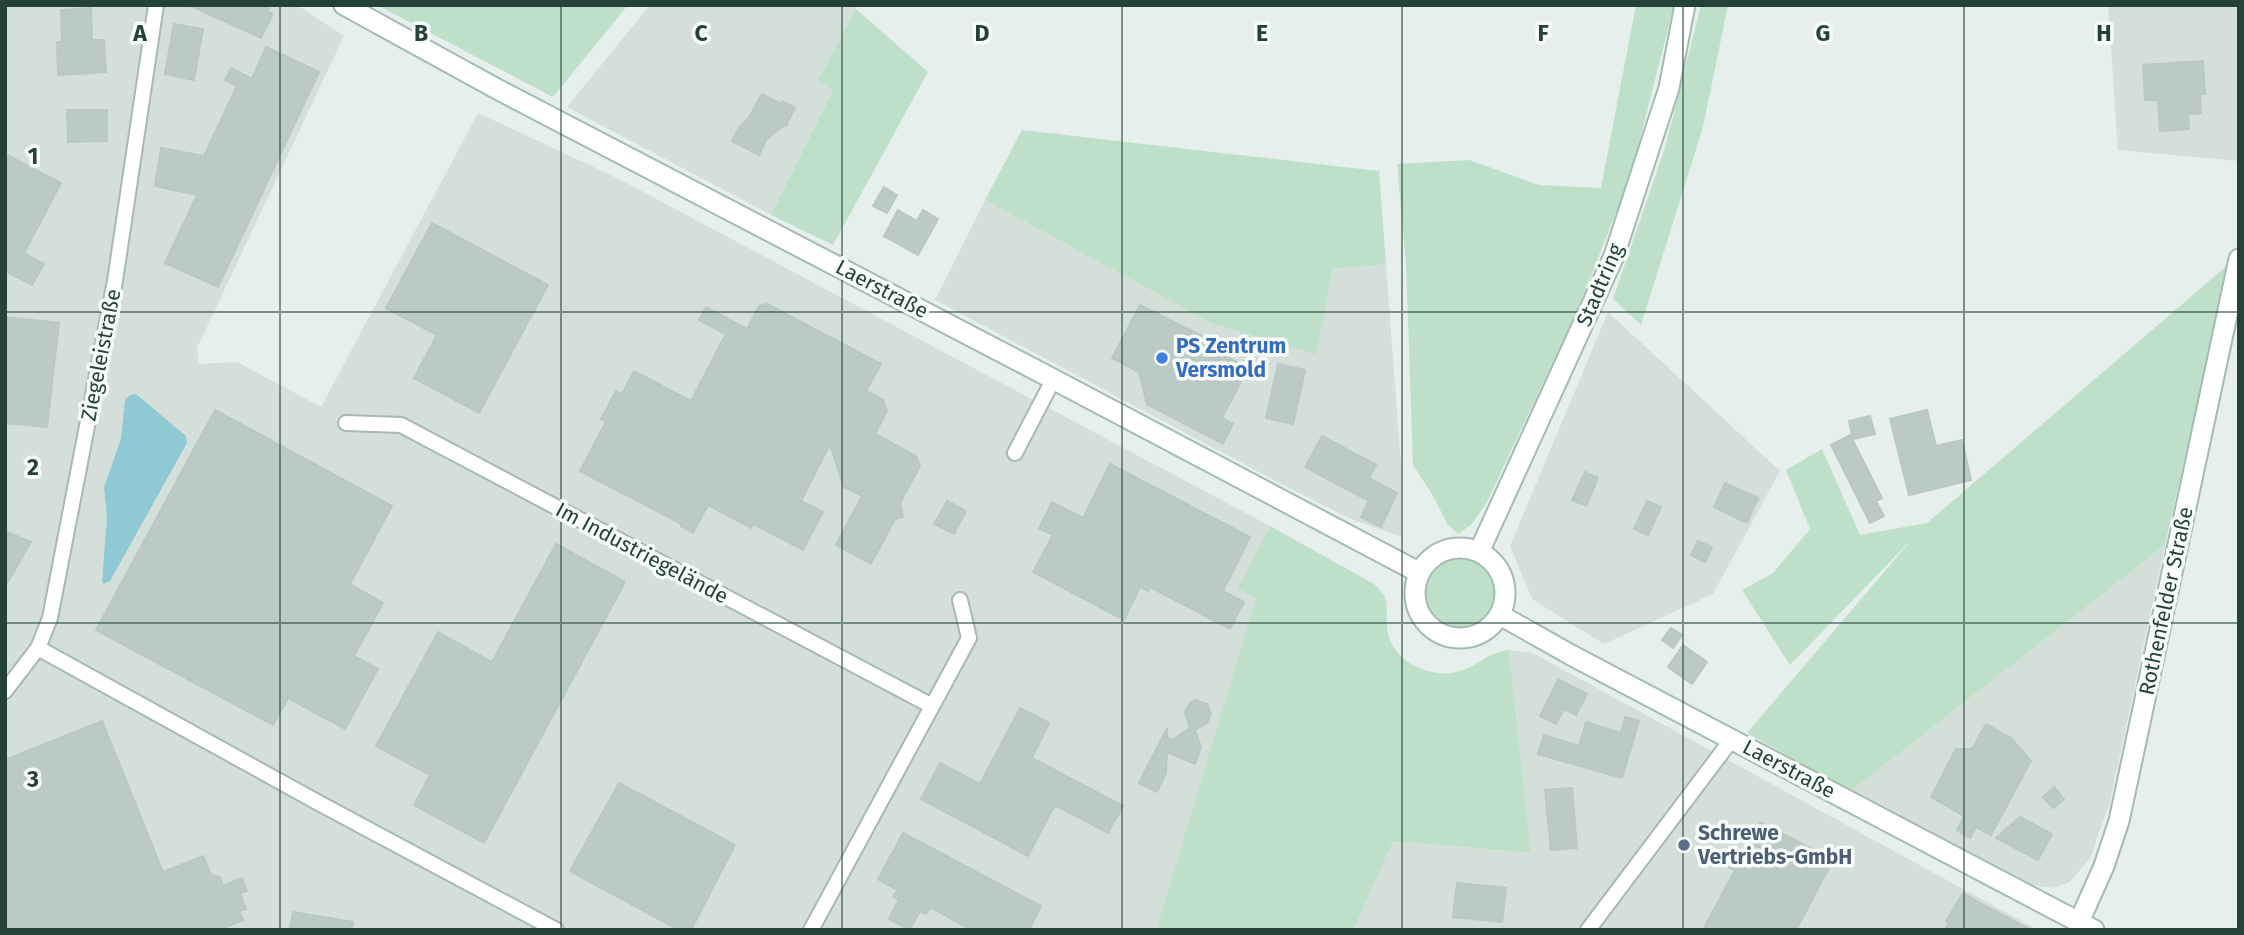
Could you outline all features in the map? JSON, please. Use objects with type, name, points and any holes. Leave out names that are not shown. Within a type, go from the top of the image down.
[{"type":"main road","name":"Laerstraße","points":[[344,5],[507,94],[1420,573]]},
{"type":"main road","name":"Stadtring","points":[[1479,552],[1614,257],[1669,88],[1685,5]]},
{"type":"main road","name":"Rothenfelder Straße","points":[[2086,926],[2119,821],[2239,259]]},
{"type":"main road","points":[[1452,548],[1467,548],[1479,552],[1496,566],[1504,580],[1506,598],[1500,615],[1482,632],[1457,638],[1433,629],[1423,618],[1417,604],[1415,588],[1420,573],[1434,557],[1452,548]]},
{"type":"main road","name":"Laerstraße","points":[[1500,615],[2086,926]]},
{"type":"street","name":"Ziegeleistraße","points":[[5,691],[38,648],[50,618],[115,281],[156,5]]},
{"type":"street","points":[[1015,453],[1053,380]]},
{"type":"street","name":"Im Industriegelände","points":[[346,423],[401,425],[932,706]]},
{"type":"street","points":[[811,930],[969,638],[960,600]]},
{"type":"street","points":[[38,648],[556,930]]},
{"type":"street","points":[[1588,930],[1732,739]]},
{"type":"shaded area","points":[[5,5],[297,5],[344,36],[197,348],[199,364],[237,362],[321,407],[478,113],[619,179],[1270,526],[1237,587],[1257,598],[1156,930],[5,930]]},
{"type":"shaded area","points":[[650,5],[852,5],[856,9],[818,80],[833,88],[771,215],[567,107]]},
{"type":"shaded area","points":[[2108,5],[2239,5],[2239,161],[2118,150]]},
{"type":"shaded area","points":[[985,200],[1211,323],[1315,355],[1333,269],[1386,264],[1401,466],[1402,537],[1351,519],[1285,486],[935,300]]},
{"type":"shaded area","points":[[1608,312],[1780,471],[1713,594],[1604,644],[1532,599],[1510,546]]},
{"type":"shaded area","points":[[2165,545],[2110,802],[2090,859],[2068,883],[2052,888],[2031,885],[1851,791]]},
{"type":"shaded area","points":[[1509,650],[1533,653],[2038,930],[1353,930],[1392,841],[1531,853]]},
{"type":"green space","points":[[377,5],[628,5],[553,97]]},
{"type":"green space","points":[[1636,5],[1674,5],[1631,175],[1579,306],[1487,502],[1472,524],[1458,534],[1448,525],[1413,465],[1406,263],[1397,164],[1469,160],[1539,185],[1601,188]]},
{"type":"green space","points":[[1701,5],[1728,5],[1703,127],[1641,325],[1613,299],[1665,148]]},
{"type":"green space","points":[[856,9],[928,72],[833,245],[771,215],[833,89],[818,80]]},
{"type":"green space","points":[[1022,130],[1379,171],[1386,264],[1333,269],[1316,355],[1211,323],[985,200]]},
{"type":"green space","points":[[2229,264],[2165,545],[1851,791],[1747,733],[1914,537],[1790,665],[1742,590],[1773,573],[1810,529],[1786,470],[1822,449],[1860,535],[1927,523]]},
{"type":"green space","points":[[1270,526],[1374,584],[1385,599],[1389,639],[1401,656],[1419,668],[1451,673],[1509,650],[1531,853],[1393,841],[1353,930],[1156,930],[1256,598],[1237,588]]},
{"type":"green space","points":[[1460,558],[1481,564],[1491,574],[1497,595],[1491,616],[1481,626],[1460,632],[1439,626],[1429,616],[1423,595],[1429,574],[1439,564]]},
{"type":"water","points":[[136,394],[186,436],[187,443],[110,581],[104,584],[107,518],[104,487],[121,439],[125,400]]},
{"type":"building","points":[[189,5],[270,5],[267,11],[273,14],[261,38]]},
{"type":"building","points":[[91,8],[92,40],[104,40],[106,72],[58,75],[57,42],[62,42],[61,10]]},
{"type":"building","points":[[174,24],[203,29],[194,80],[165,74]]},
{"type":"building","points":[[266,47],[319,72],[218,287],[165,263],[197,195],[155,186],[161,148],[204,156],[237,86],[225,80],[231,68],[252,79]]},
{"type":"building","points":[[2203,61],[2205,94],[2200,94],[2201,113],[2188,114],[2189,129],[2160,131],[2158,100],[2145,100],[2143,65]]},
{"type":"building","points":[[762,94],[795,108],[786,126],[766,140],[759,155],[732,141]]},
{"type":"building","points":[[67,110],[107,110],[107,141],[68,142]]},
{"type":"building","points":[[5,154],[61,183],[24,253],[44,264],[32,285],[5,271]]},
{"type":"building","points":[[884,187],[897,195],[887,213],[873,206]]},
{"type":"building","points":[[898,210],[917,221],[923,210],[938,219],[918,255],[884,236]]},
{"type":"building","points":[[432,223],[548,285],[479,413],[414,378],[437,335],[386,308]]},
{"type":"building","points":[[767,304],[881,364],[866,391],[883,400],[887,411],[875,434],[916,456],[920,466],[900,503],[903,517],[895,519],[871,564],[836,545],[862,496],[844,487],[830,444],[801,501],[823,512],[803,550],[753,524],[751,528],[708,505],[693,533],[680,523],[580,471],[606,422],[601,419],[616,391],[622,394],[634,371],[691,401],[726,334],[699,320],[706,307],[747,329],[759,306]]},
{"type":"building","points":[[1140,305],[1226,348],[1223,355],[1248,368],[1222,418],[1233,424],[1223,444],[1147,404],[1139,372],[1112,358]]},
{"type":"building","points":[[5,317],[59,323],[47,427],[5,423]]},
{"type":"building","points":[[1278,364],[1305,370],[1293,424],[1266,418]]},
{"type":"building","points":[[215,410],[392,506],[350,584],[383,603],[354,656],[378,669],[345,729],[288,698],[273,725],[96,630]]},
{"type":"building","points":[[1927,410],[1936,446],[1962,440],[1971,480],[1909,495],[1890,419]]},
{"type":"building","points":[[1870,416],[1875,434],[1853,439],[1849,421]]},
{"type":"building","points":[[1850,435],[1882,498],[1876,501],[1884,516],[1870,523],[1831,445]]},
{"type":"building","points":[[1322,436],[1376,465],[1369,478],[1397,493],[1381,527],[1361,517],[1369,501],[1305,467]]},
{"type":"building","points":[[1110,464],[1250,537],[1223,591],[1244,602],[1230,629],[1150,587],[1148,591],[1140,587],[1124,620],[1033,572],[1053,535],[1039,528],[1052,502],[1083,518]]},
{"type":"building","points":[[1585,472],[1598,478],[1586,506],[1572,500]]},
{"type":"building","points":[[1725,483],[1758,498],[1747,523],[1714,507]]},
{"type":"building","points":[[947,501],[966,511],[954,534],[934,524]]},
{"type":"building","points":[[1647,501],[1661,507],[1648,535],[1634,529]]},
{"type":"building","points":[[5,531],[31,542],[5,587]]},
{"type":"building","points":[[1698,541],[1712,547],[1705,562],[1691,555]]},
{"type":"building","points":[[556,544],[625,582],[484,843],[414,805],[430,775],[376,746],[438,632],[492,662]]},
{"type":"building","points":[[1671,628],[1682,635],[1673,648],[1662,640]]},
{"type":"building","points":[[1683,645],[1707,662],[1692,684],[1668,667]]},
{"type":"building","points":[[1558,679],[1587,694],[1576,715],[1564,709],[1556,724],[1540,716]]},
{"type":"building","points":[[1195,700],[1207,704],[1211,714],[1207,723],[1195,730],[1201,747],[1195,764],[1167,752],[1166,773],[1157,792],[1139,783],[1167,728],[1167,737],[1172,740],[1190,728],[1185,712]]},
{"type":"building","points":[[1020,708],[1049,723],[1032,758],[1123,806],[1108,833],[1055,805],[1028,856],[921,799],[940,763],[980,784]]},
{"type":"building","points":[[1625,717],[1639,721],[1622,778],[1538,754],[1544,735],[1579,746],[1586,722],[1621,733]]},
{"type":"building","points":[[102,721],[163,872],[203,856],[211,875],[220,877],[223,886],[242,878],[247,891],[240,893],[246,909],[239,911],[243,920],[220,930],[5,930],[5,760]]},
{"type":"building","points":[[1986,724],[2011,738],[2031,761],[1991,835],[1976,827],[1970,838],[1957,830],[1964,816],[1931,797],[1956,749],[1972,749]]},
{"type":"building","points":[[619,783],[735,845],[691,930],[679,930],[570,871]]},
{"type":"building","points":[[2054,787],[2064,799],[2053,808],[2043,797]]},
{"type":"building","points":[[1572,788],[1577,848],[1551,850],[1545,790]]},
{"type":"building","points":[[2020,817],[2052,834],[2038,860],[1996,838]]},
{"type":"building","points":[[1760,822],[1833,860],[1796,930],[1703,930],[1735,870],[1720,863],[1728,848],[1739,853],[1747,846]]},
{"type":"building","points":[[903,833],[1041,906],[1029,930],[971,930],[930,907],[926,914],[920,911],[910,930],[889,919],[899,900],[893,897],[897,890],[878,879]]},
{"type":"building","points":[[1457,883],[1506,888],[1502,922],[1453,917]]},
{"type":"building","points":[[1963,893],[2031,930],[1945,930],[1949,923],[1946,921]]},
{"type":"building","points":[[293,912],[353,922],[352,930],[290,930]]},
{"type":"place","name":"PS Zentrum Versmold","points":[[1162,358]]},
{"type":"place","name":"Schrewe Vertriebs-GmbH","points":[[1684,845]]}]
